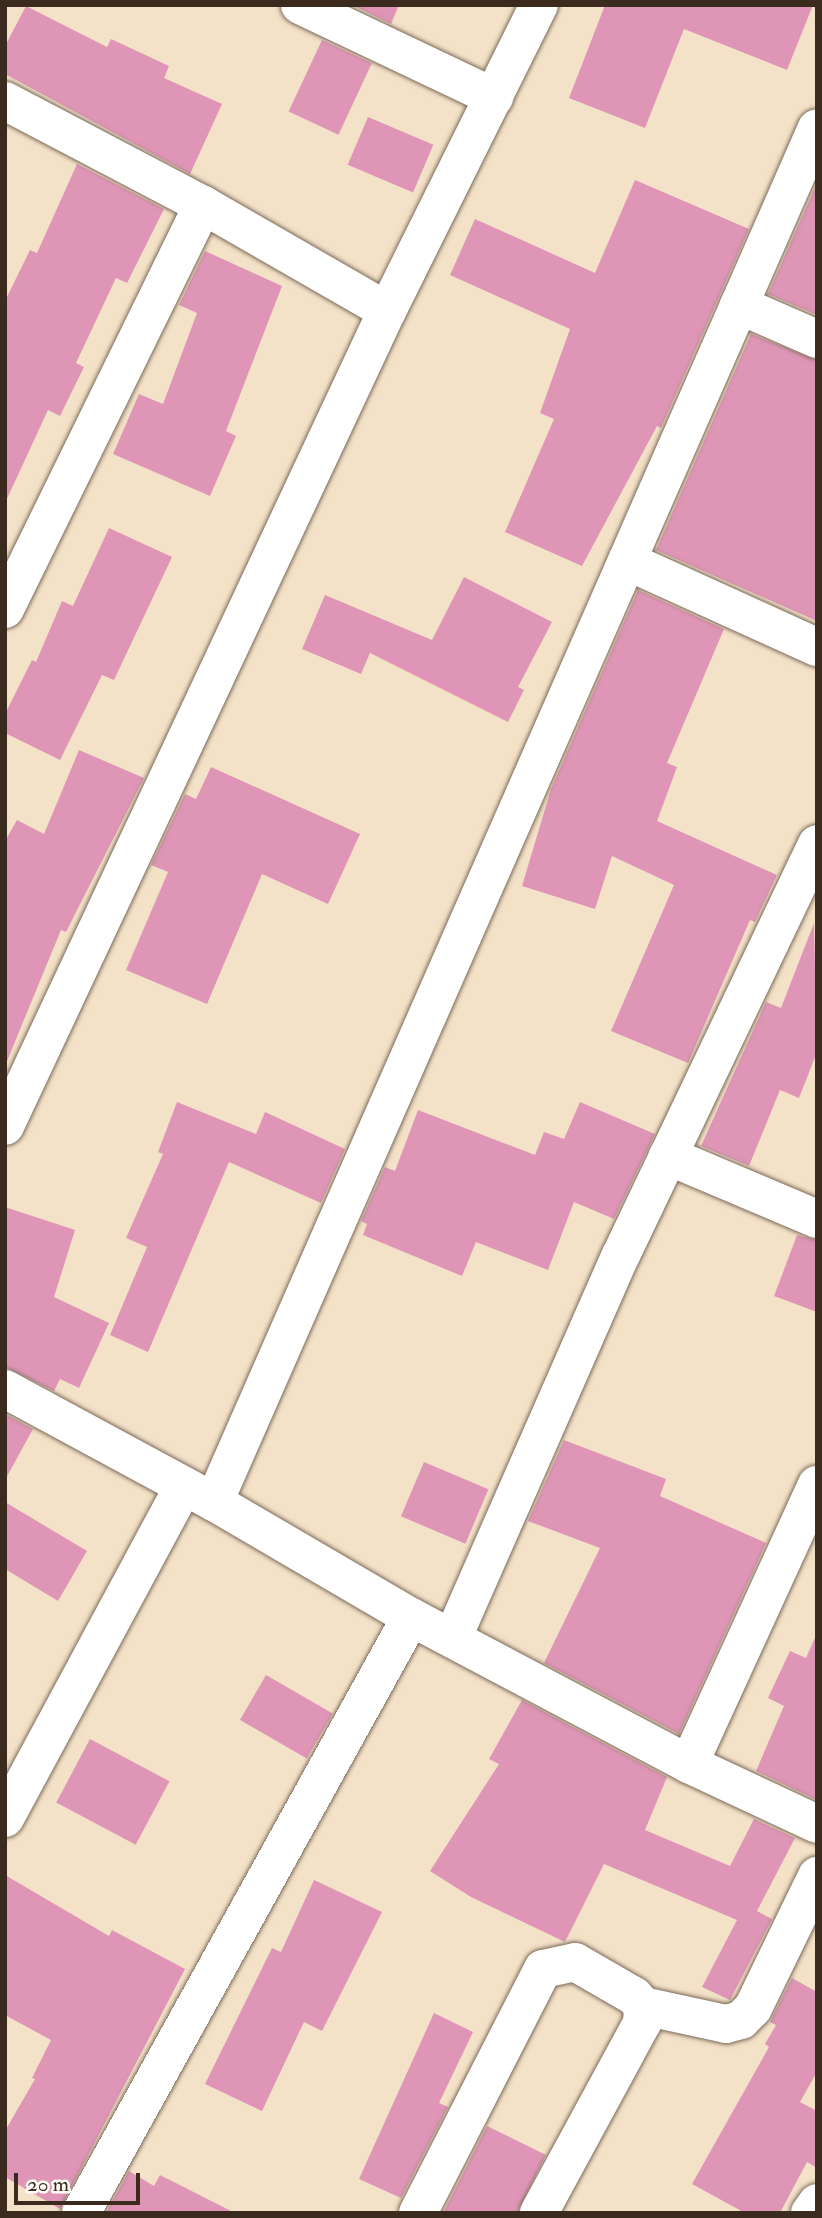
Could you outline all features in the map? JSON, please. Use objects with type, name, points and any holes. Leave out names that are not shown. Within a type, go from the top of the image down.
[{"type":"street","points":[[300,5],[494,97]]},
{"type":"street","points":[[5,1126],[387,311],[539,5]]},
{"type":"street","points":[[5,101],[203,205],[387,311]]},
{"type":"street","points":[[5,1818],[199,1494],[626,561],[817,128]]},
{"type":"street","points":[[5,609],[203,205]]},
{"type":"street","points":[[739,305],[817,339]]},
{"type":"street","points":[[626,561],[817,647]]},
{"type":"street","points":[[453,1637],[668,1156],[817,844]]},
{"type":"street","points":[[668,1156],[817,1219]]},
{"type":"street","points":[[5,1389],[199,1494],[411,1618],[453,1637],[689,1764],[817,1824]]},
{"type":"street","points":[[689,1764],[817,1485]]},
{"type":"street","points":[[81,2213],[411,1618]]},
{"type":"street","points":[[418,2213],[543,1969],[575,1962],[634,1996],[643,2006],[726,2024],[741,2020],[753,2008],[817,1876]]},
{"type":"street","points":[[540,2213],[642,2023],[643,2006]]},
{"type":"street","points":[[810,2213],[817,2203]]},
{"type":"building","points":[[352,5],[399,5],[391,24]]},
{"type":"building","points":[[605,5],[813,5],[787,70],[684,29],[645,128],[569,98]]},
{"type":"building","points":[[26,6],[107,47],[111,39],[169,66],[164,78],[222,104],[190,174],[5,74],[5,46]]},
{"type":"building","points":[[322,40],[372,63],[338,135],[289,112]]},
{"type":"building","points":[[368,117],[433,145],[413,193],[348,165]]},
{"type":"building","points":[[77,164],[164,209],[127,283],[116,278],[76,363],[84,367],[60,416],[48,410],[5,503],[5,301],[30,250],[37,253]]},
{"type":"building","points":[[635,180],[749,229],[661,428],[657,426],[582,566],[505,532],[554,419],[540,413],[570,329],[450,275],[475,219],[595,273]]},
{"type":"building","points":[[817,183],[817,315],[768,294]]},
{"type":"building","points":[[205,251],[282,286],[226,431],[236,436],[210,496],[113,454],[139,394],[163,404],[197,313],[179,305]]},
{"type":"building","points":[[751,334],[817,360],[817,621],[656,550]]},
{"type":"building","points":[[109,528],[172,557],[114,680],[102,675],[60,760],[5,733],[5,714],[32,660],[36,662],[62,601],[73,606]]},
{"type":"building","points":[[464,577],[552,622],[518,687],[524,690],[508,722],[370,653],[361,674],[302,649],[325,595],[432,640]]},
{"type":"building","points":[[638,590],[724,629],[667,763],[677,767],[657,821],[777,875],[755,922],[750,920],[688,1063],[611,1031],[674,885],[612,856],[595,909],[522,886],[551,789]]},
{"type":"building","points":[[79,750],[144,778],[66,932],[61,930],[5,1066],[5,841],[17,820],[44,834]]},
{"type":"building","points":[[211,767],[360,834],[328,904],[262,874],[207,1004],[126,970],[168,872],[151,865],[185,794],[196,799]]},
{"type":"building","points":[[814,923],[817,1052],[799,1098],[780,1090],[749,1166],[701,1146],[766,1002],[781,1008]]},
{"type":"building","points":[[177,1102],[256,1134],[265,1112],[345,1149],[321,1203],[229,1162],[148,1352],[110,1335],[147,1247],[126,1238],[163,1154],[158,1152]]},
{"type":"building","points":[[580,1102],[655,1134],[614,1219],[574,1202],[548,1270],[476,1242],[462,1276],[363,1235],[367,1224],[361,1221],[385,1167],[395,1171],[418,1110],[535,1155],[544,1132],[564,1139]]},
{"type":"building","points":[[5,1207],[75,1230],[54,1297],[109,1323],[79,1388],[60,1379],[54,1391],[5,1367]]},
{"type":"building","points":[[797,1235],[817,1240],[817,1312],[774,1296]]},
{"type":"building","points":[[5,1414],[33,1429],[5,1480]]},
{"type":"building","points":[[564,1440],[666,1479],[660,1496],[766,1543],[679,1734],[544,1663],[600,1548],[528,1521]]},
{"type":"building","points":[[424,1462],[488,1489],[465,1544],[401,1516]]},
{"type":"building","points":[[5,1502],[87,1551],[58,1601],[5,1569]]},
{"type":"building","points":[[817,1633],[817,1800],[756,1771],[784,1706],[768,1698],[790,1651],[806,1658]]},
{"type":"building","points":[[266,1675],[333,1714],[307,1759],[240,1720]]},
{"type":"building","points":[[522,1700],[667,1777],[645,1830],[730,1866],[754,1819],[795,1838],[757,1911],[772,1919],[730,2000],[702,1987],[737,1920],[604,1864],[565,1942],[471,1897],[430,1871],[499,1764],[489,1759]]},
{"type":"building","points":[[90,1739],[169,1781],[136,1845],[56,1803]]},
{"type":"building","points":[[5,1875],[109,1936],[112,1930],[185,1969],[60,2209],[5,2177],[5,2131],[35,2079],[32,2078],[51,2040],[5,2015]]},
{"type":"building","points":[[314,1880],[382,1912],[322,2031],[304,2022],[262,2111],[205,2084],[272,1948],[281,1952]]},
{"type":"building","points":[[792,1978],[817,1992],[817,2072],[800,2102],[817,2111],[817,2168],[807,2162],[780,2213],[745,2213],[692,2184],[769,2047],[765,2044],[776,2025],[770,2022]]},
{"type":"building","points":[[434,2013],[473,2032],[439,2103],[448,2107],[401,2198],[359,2179]]},
{"type":"building","points":[[487,2126],[546,2155],[517,2213],[443,2213]]},
{"type":"building","points":[[129,2171],[154,2186],[160,2175],[235,2213],[106,2213]]}]
